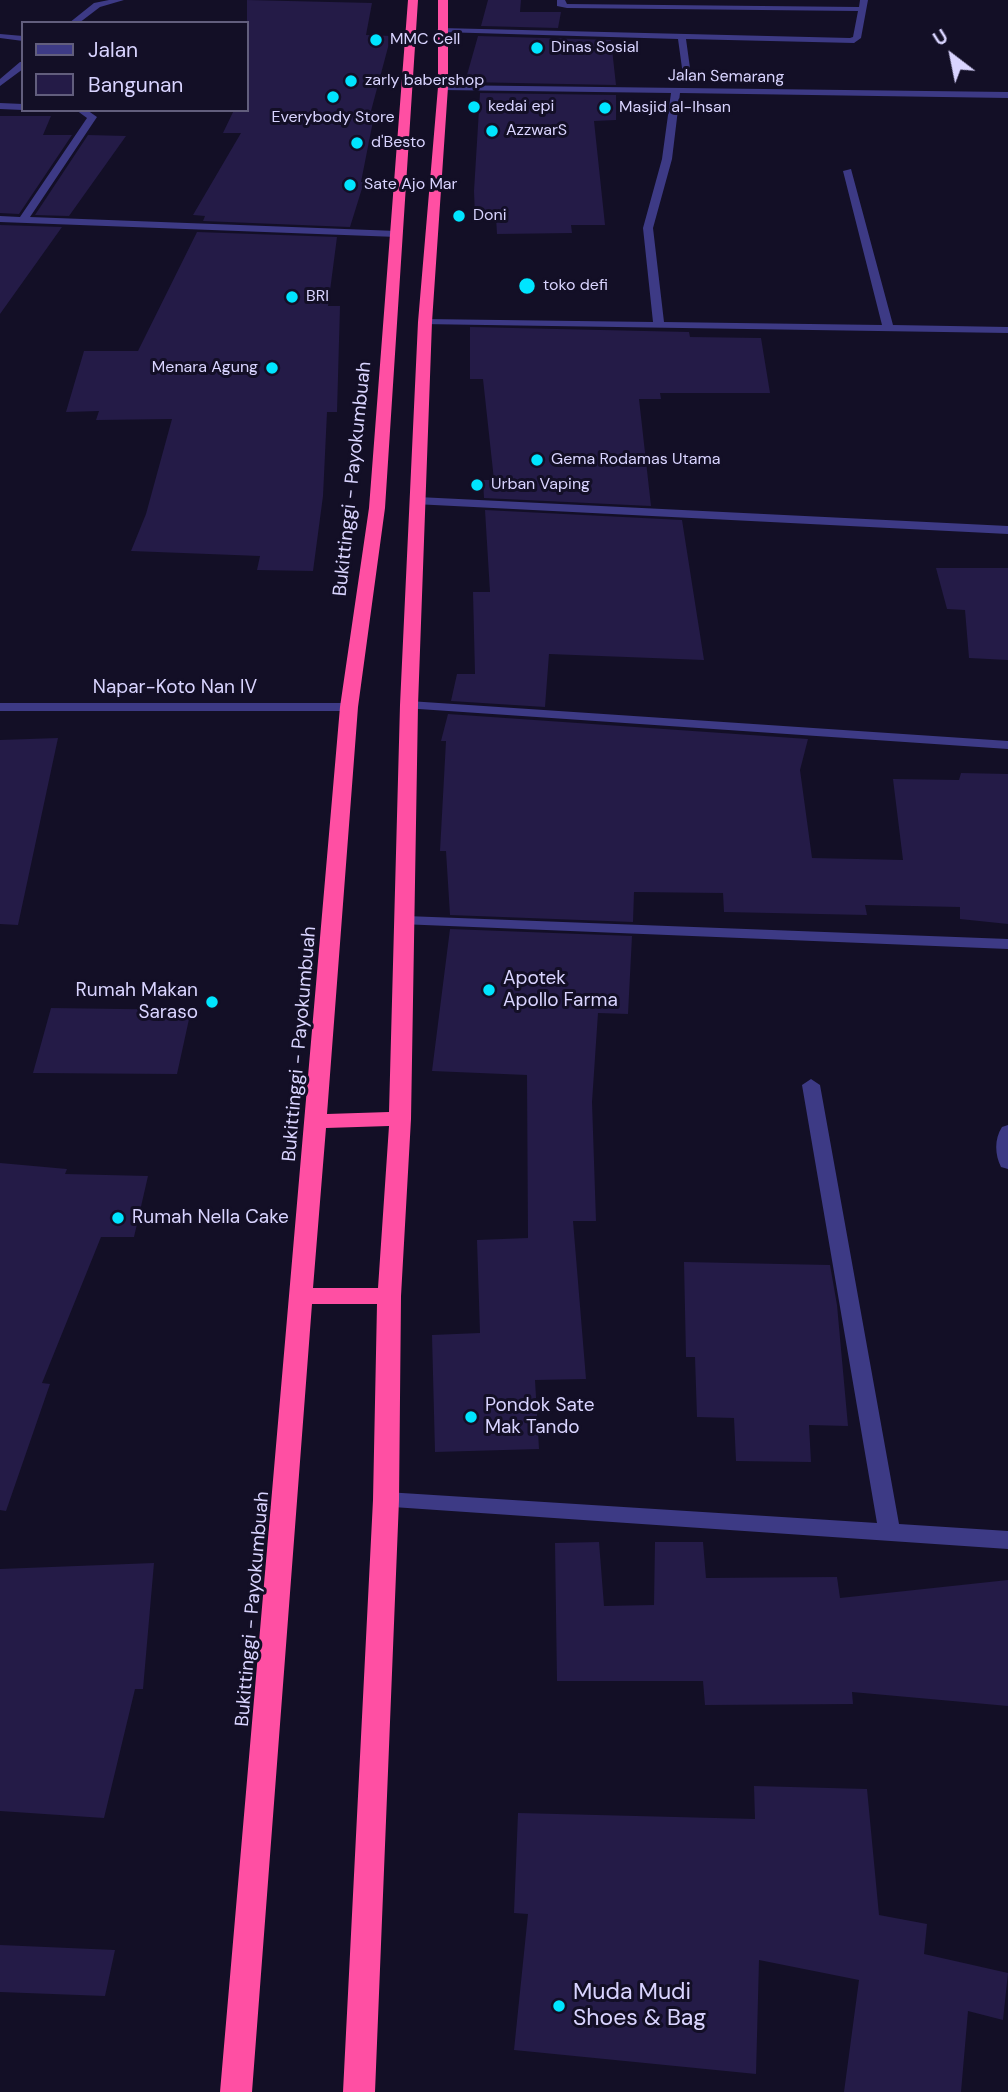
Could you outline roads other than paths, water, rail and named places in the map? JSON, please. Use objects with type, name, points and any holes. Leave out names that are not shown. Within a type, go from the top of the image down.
[{"type":"highway","name":"Bukittinggi - Payokumbuah","points":[[236,2092],[349,707],[377,508],[413,0]]},
{"type":"highway","points":[[359,2092],[386,1500],[388,1297],[400,1119],[409,705],[425,321],[443,87],[443,0]]},
{"type":"highway","points":[[317,1121],[400,1119]]},
{"type":"highway","points":[[301,1296],[388,1297]]},
{"type":"street","points":[[76,21],[97,5],[120,0]]},
{"type":"street","points":[[441,30],[851,40],[857,38],[863,5],[568,6],[560,4],[561,0]]},
{"type":"street","points":[[0,36],[21,39]]},
{"type":"street","points":[[682,37],[686,68]]},
{"type":"street","points":[[0,83],[21,66]]},
{"type":"street","name":"Jalan Semarang","points":[[443,87],[1008,95]]},
{"type":"street","points":[[659,326],[648,228],[667,159],[676,90]]},
{"type":"street","points":[[0,106],[21,107]]},
{"type":"street","points":[[24,218],[92,117],[83,112]]},
{"type":"street","points":[[848,171],[888,327]]},
{"type":"street","points":[[0,219],[397,233]]},
{"type":"street","points":[[425,321],[1008,330]]},
{"type":"street","points":[[418,501],[1008,530]]},
{"type":"street","points":[[409,705],[1008,745]]},
{"type":"street","name":"Napar-Koto Nan IV","points":[[0,707],[349,707]]},
{"type":"street","points":[[406,921],[1008,944]]},
{"type":"street","points":[[811,1085],[889,1532]]},
{"type":"street","points":[[1008,1131],[1005,1139],[1008,1163]]},
{"type":"street","points":[[386,1500],[1008,1540]]},
{"type":"place","name":"MMC Cell","points":[[376,40]]},
{"type":"place","name":"Dinas Sosial","points":[[537,48]]},
{"type":"place","name":"zarly babershop","points":[[351,81]]},
{"type":"place","name":"Everybody Store","points":[[333,97]]},
{"type":"place","name":"kedai epi","points":[[474,107]]},
{"type":"place","name":"Masjid al-Ihsan","points":[[605,108]]},
{"type":"place","name":"AzzwarS","points":[[492,131]]},
{"type":"place","name":"d'Besto","points":[[357,143]]},
{"type":"place","name":"Sate Ajo Mar","points":[[350,185]]},
{"type":"place","name":"Doni","points":[[459,216]]},
{"type":"place","name":"toko defi","points":[[527,286]]},
{"type":"place","name":"BRI","points":[[292,297]]},
{"type":"place","name":"Menara Agung","points":[[272,368]]},
{"type":"place","name":"Gema Rodamas Utama","points":[[537,460]]},
{"type":"place","name":"Urban Vaping","points":[[477,485]]},
{"type":"place","name":"Apotek Apollo Farma","points":[[489,990]]},
{"type":"place","name":"Rumah Makan Saraso","points":[[212,1002]]},
{"type":"place","name":"Rumah Nella Cake","points":[[118,1218]]},
{"type":"place","name":"Pondok Sate Mak Tando","points":[[471,1417]]},
{"type":"place","name":"Muda Mudi Shoes & Bag","points":[[559,2006]]}]
